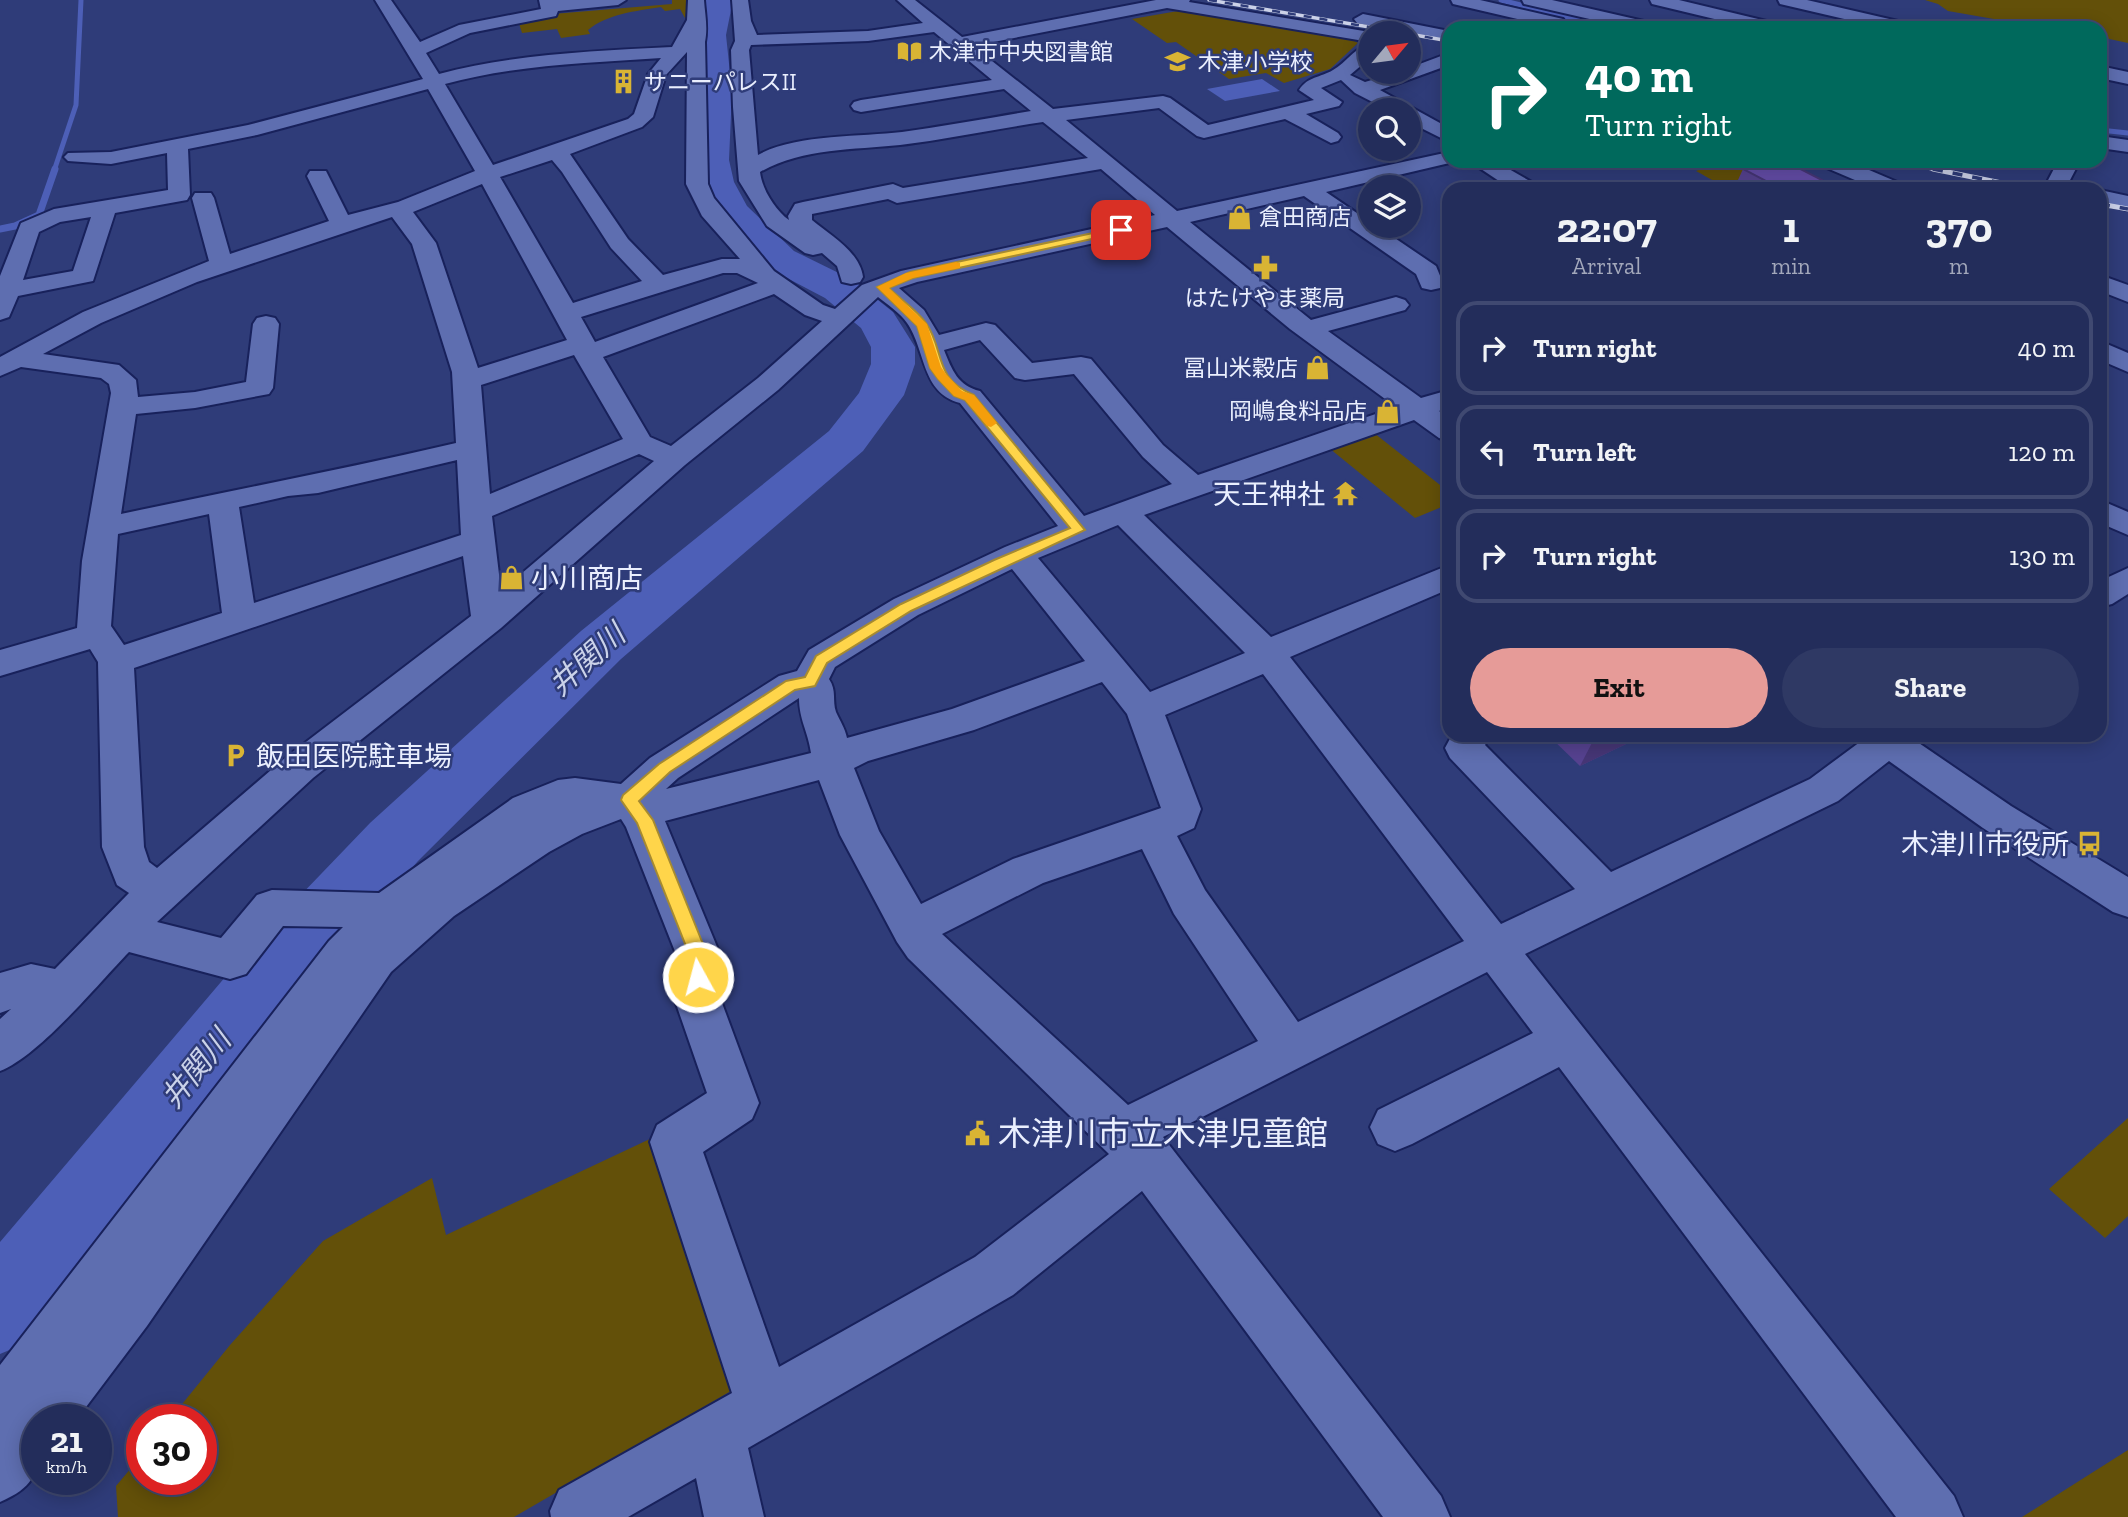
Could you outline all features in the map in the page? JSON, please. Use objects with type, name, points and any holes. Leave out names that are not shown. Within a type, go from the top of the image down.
[{"type":"street","points":[[383,0],[487,174],[618,410],[640,443],[674,459]]},
{"type":"street","points":[[485,10],[548,3],[618,0]]},
{"type":"street","points":[[905,0],[1173,218],[1232,270],[1442,427]]},
{"type":"street","points":[[1459,0],[1547,21]]},
{"type":"street","points":[[1658,0],[1744,21]]},
{"type":"street","points":[[1785,0],[1840,21]]},
{"type":"street","points":[[1538,1],[1622,21]]},
{"type":"street","points":[[960,43],[1043,25],[1177,2],[1358,35]]},
{"type":"street","points":[[415,51],[465,29],[550,12],[548,3]]},
{"type":"street","points":[[1767,6],[1797,17],[1824,21]]},
{"type":"street","points":[[718,14],[754,40],[868,36],[938,26]]},
{"type":"street","points":[[4,365],[106,311],[224,265],[388,210],[402,209],[487,174],[635,123],[643,117],[657,74],[718,14]]},
{"type":"street","points":[[718,14],[744,41],[740,50],[748,170],[761,202],[775,221],[922,324],[936,368],[958,393],[970,397],[1027,383],[1032,381],[1034,371]]},
{"type":"street","points":[[718,14],[699,28],[696,42],[697,184],[702,204],[719,226],[753,255],[771,280]]},
{"type":"street","points":[[1363,19],[1442,35]]},
{"type":"street","points":[[75,158],[111,158],[250,131],[477,70],[547,60],[678,52]]},
{"type":"street","points":[[748,170],[782,153],[1047,115],[1163,102],[1204,132],[1332,102],[1309,90],[1312,85],[1340,75],[1358,59]]},
{"type":"street","points":[[1362,89],[1442,61]]},
{"type":"street","points":[[2107,74],[2128,78]]},
{"type":"street","points":[[1340,75],[1379,98]]},
{"type":"street","points":[[862,106],[1008,83]]},
{"type":"street","points":[[1289,113],[1331,137]]},
{"type":"street","points":[[1421,121],[1442,132]]},
{"type":"street","points":[[177,146],[179,195]]},
{"type":"street","points":[[556,152],[571,168],[619,243],[658,284]]},
{"type":"street","points":[[0,1049],[62,992],[159,891],[299,768],[489,620],[674,459],[768,384],[841,317],[868,287],[910,275],[1442,160]]},
{"type":"street","points":[[868,287],[846,261],[801,223],[799,216],[803,209],[893,191],[897,195],[1105,162]]},
{"type":"street","points":[[1492,168],[1515,182]]},
{"type":"street","points":[[1846,168],[1878,182]]},
{"type":"street","points":[[318,176],[337,217],[344,224]]},
{"type":"street","points":[[4,294],[29,228],[54,216],[227,186]]},
{"type":"street","points":[[1309,190],[1427,271],[1432,283]]},
{"type":"street","points":[[203,198],[219,258],[224,265]]},
{"type":"street","points":[[2107,198],[2128,203]]},
{"type":"street","points":[[4,294],[84,276],[105,208]]},
{"type":"street","points":[[402,209],[402,215],[424,243],[466,381],[480,570],[489,620]]},
{"type":"street","points":[[565,314],[658,284],[729,265],[741,266],[771,280],[814,310],[841,317]]},
{"type":"street","points":[[466,381],[585,349],[771,280]]},
{"type":"street","points":[[2107,285],[2128,294]]},
{"type":"street","points":[[1307,328],[1396,305]]},
{"type":"street","points":[[123,407],[195,400],[259,388],[266,324]]},
{"type":"street","points":[[929,346],[986,331],[1025,372],[1080,365],[1153,451],[1193,487]]},
{"type":"street","points":[[2107,353],[2128,364]]},
{"type":"street","points":[[4,365],[109,371],[122,380],[125,393],[96,587],[94,626],[107,647],[123,847],[132,873],[159,891]]},
{"type":"street","points":[[970,397],[1078,530]]},
{"type":"street","points":[[810,682],[822,659],[906,607],[1017,554],[1123,512],[1442,401]]},
{"type":"street","points":[[0,663],[107,647],[240,621],[477,525],[640,443]]},
{"type":"street","points":[[105,527],[288,487],[318,484],[472,448]]},
{"type":"street","points":[[223,501],[240,621]]},
{"type":"street","points":[[1123,512],[1270,657],[1933,1517]]},
{"type":"street","points":[[2107,514],[2128,525]]},
{"type":"street","points":[[912,929],[1028,871],[1151,830],[1180,817],[1181,809],[1144,709],[1017,554]]},
{"type":"street","points":[[1144,709],[1270,657],[1276,649],[1442,579]]},
{"type":"street","points":[[2107,592],[2128,579]]},
{"type":"street","points":[[0,1411],[345,954],[374,910],[527,808],[542,801],[575,793],[658,807],[832,762],[856,750],[961,720],[1109,666]]},
{"type":"street","points":[[810,682],[817,690],[818,717],[826,726],[832,762],[860,835],[912,929],[924,945],[1135,1144],[1420,1517]]},
{"type":"street","points":[[53,1404],[128,1307],[375,958],[439,903],[535,840],[568,823],[629,800],[664,768],[792,685],[810,682]]},
{"type":"street","points":[[1468,742],[1464,748],[1606,894]]},
{"type":"street","points":[[581,1517],[580,1511],[994,1276],[1135,1144],[1290,1049],[1495,947],[1824,790],[1882,742]]},
{"type":"street","points":[[1895,742],[1997,817],[2128,899]]},
{"type":"street","points":[[629,800],[644,820],[700,959],[696,995],[735,1103],[675,1142],[741,1422],[734,1517]]},
{"type":"street","points":[[1151,830],[1169,857],[1189,901],[1290,1049]]},
{"type":"street","points":[[121,931],[230,960],[272,908],[291,906],[374,910]]},
{"type":"street","points":[[0,993],[33,982],[43,983],[62,992]]},
{"type":"street","points":[[1395,1127],[1566,1040]]},
{"type":"street","points":[[0,1472],[21,1445]]},
{"type":"shaded area","points":[[672,0],[692,0],[692,19],[685,18],[680,9],[665,11],[661,7],[604,20],[588,30],[590,34],[561,38],[557,29],[522,33],[517,17],[672,4]]},
{"type":"shaded area","points":[[1925,0],[2128,0],[2128,43],[2107,38],[2107,21],[2006,21],[1948,11]]},
{"type":"shaded area","points":[[1178,11],[1351,39],[1358,43],[1330,69],[1284,83],[1266,73],[1229,79],[1176,42],[1167,43],[1132,19]]},
{"type":"shaded area","points":[[1705,168],[1772,168],[1737,180],[1740,182],[1717,182],[1696,171]]},
{"type":"shaded area","points":[[1374,433],[1442,486],[1442,507],[1415,518],[1329,448]]},
{"type":"shaded area","points":[[2128,1118],[2128,1216],[2105,1238],[2049,1189]]},
{"type":"shaded area","points":[[652,1138],[738,1387],[514,1517],[118,1517],[116,1486],[126,1474],[126,1495],[217,1495],[217,1404],[182,1404],[230,1345],[323,1241],[432,1178],[446,1235]]},
{"type":"shaded area","points":[[2128,1450],[2128,1517],[2022,1517]]},
{"type":"water","points":[[1262,79],[1280,91],[1225,101],[1207,89]]},
{"type":"building","points":[[1799,168],[1824,181],[1768,182],[1743,169]]},
{"type":"waterway","points":[[54,171],[76,105],[81,0]]},
{"type":"waterway","name":"井関川","points":[[0,1310],[275,972],[394,842],[601,645],[846,441],[881,395],[893,364],[893,347],[878,321],[839,289],[780,259],[732,212],[716,182],[712,160],[716,92],[712,35],[719,0]]},
{"type":"waterway","points":[[1501,0],[1583,21]]},
{"type":"waterway","points":[[2107,131],[2128,133]]},
{"type":"waterway","points":[[0,229],[15,226],[39,215],[55,169]]},
{"type":"railway","points":[[1209,0],[1358,25]]},
{"type":"railway","points":[[1421,36],[1442,40]]},
{"type":"railway","points":[[1928,168],[1942,171]]},
{"type":"railway","points":[[1933,169],[1997,182]]},
{"type":"railway","points":[[2107,205],[2128,209]]},
{"type":"slow traffic","points":[[956,265],[910,275],[882,287],[922,324],[936,368],[942,377],[965,398],[970,397],[991,423]]},
{"type":"place","name":"木津市中央図書館","points":[[909,52]]},
{"type":"place","name":"木津小学校","points":[[1178,62]]},
{"type":"place","name":"サニーパレスII","points":[[624,82]]},
{"type":"place","name":"倉田商店","points":[[1239,217]]},
{"type":"place","name":"はたけやま薬局","points":[[1265,268]]},
{"type":"place","name":"冨山米穀店","points":[[1318,368]]},
{"type":"place","name":"岡嶋食料品店","points":[[1387,411]]},
{"type":"place","name":"天王神社","points":[[1345,494]]},
{"type":"place","name":"小川商店","points":[[511,578]]},
{"type":"place","name":"飯田医院駐車場","points":[[236,756]]},
{"type":"place","name":"木津川市役所","points":[[2089,844]]},
{"type":"place","name":"木津川市立木津児童館","points":[[978,1133]]},
{"type":"route","points":[[698,977],[700,959],[644,820],[629,800],[664,768],[792,685],[810,682],[822,659],[906,607],[1017,554],[1078,530],[970,397],[965,398],[942,377],[936,368],[922,324],[882,287],[910,275],[1121,230]]}]
